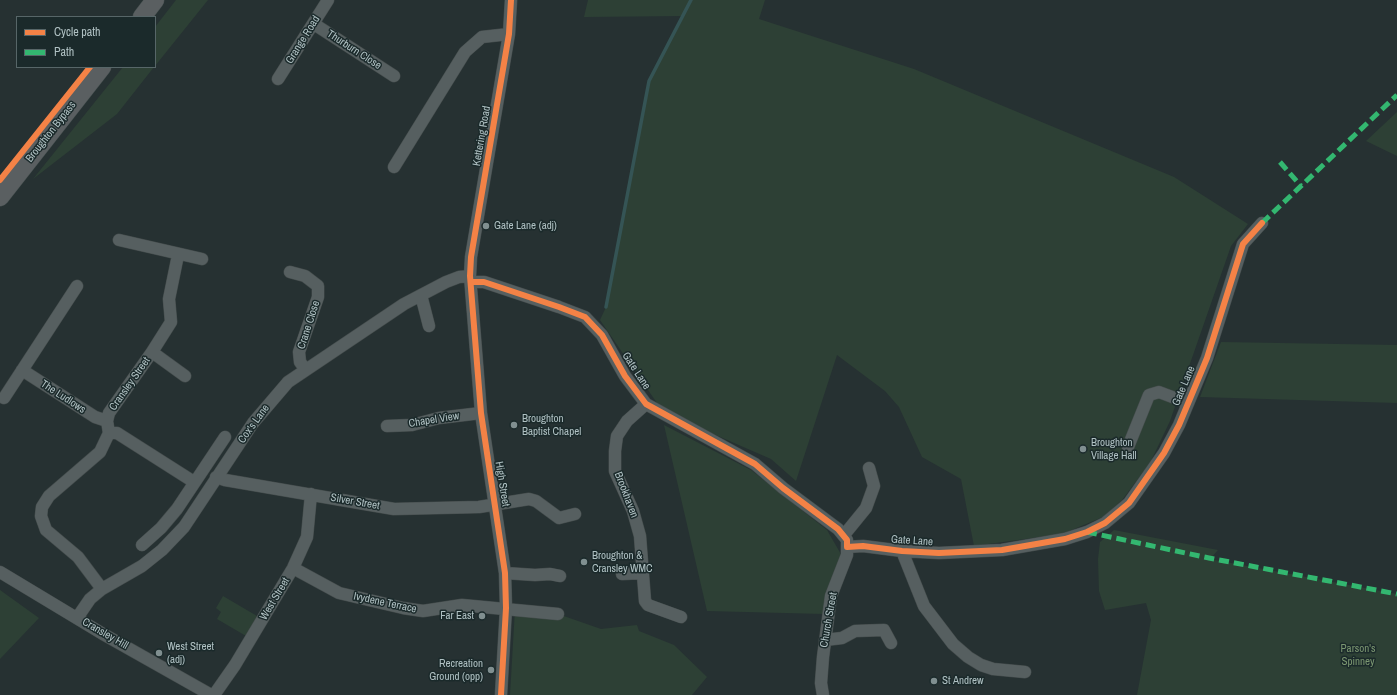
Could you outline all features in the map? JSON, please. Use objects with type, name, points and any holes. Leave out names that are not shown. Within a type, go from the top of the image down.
[{"type":"highway","points":[[143,16],[155,0]]},
{"type":"highway","name":"Broughton Bypass","points":[[0,197],[101,68]]},
{"type":"street","name":"Grange Road","points":[[278,79],[328,0]]},
{"type":"street","name":"Kettering Road","points":[[470,279],[471,257],[509,34],[510,0]]},
{"type":"street","name":"Thurburn Close","points":[[314,24],[394,76]]},
{"type":"street","points":[[394,167],[465,52],[482,37],[509,34]]},
{"type":"street","name":"Gate Lane","points":[[470,279],[484,282],[585,317],[602,335],[625,376],[646,404],[755,464],[783,488],[838,529],[846,541],[863,546],[902,551],[939,553],[1002,550],[1065,539],[1105,523],[1125,507],[1146,480],[1179,424],[1207,358],[1243,244],[1262,223]]},
{"type":"street","points":[[119,240],[202,260]]},
{"type":"street","name":"Cransley Street","points":[[102,589],[78,557],[46,530],[41,516],[42,507],[49,496],[100,452],[108,427],[109,413],[171,322],[169,299],[178,255]]},
{"type":"street","name":"Crane Close","points":[[290,272],[305,276],[318,286],[318,297],[300,352],[300,362],[306,370]]},
{"type":"street","name":"Cox's Lane","points":[[78,618],[90,599],[102,589],[142,566],[162,550],[184,526],[253,423],[274,396],[288,382],[404,304],[446,282],[459,277],[470,279]]},
{"type":"street","name":"High Street","points":[[470,279],[481,413],[505,572],[506,608],[501,695]]},
{"type":"street","points":[[4,398],[76,286]]},
{"type":"street","points":[[421,295],[429,326]]},
{"type":"street","points":[[152,352],[186,376]]},
{"type":"street","name":"The Ludlows","points":[[22,370],[194,482]]},
{"type":"street","points":[[1128,446],[1149,395],[1159,392],[1188,402]]},
{"type":"street","name":"Brookhaven","points":[[646,404],[627,421],[617,436],[615,471],[633,511],[640,536],[645,601],[648,605],[681,617]]},
{"type":"street","name":"Chapel View","points":[[386,426],[412,425],[439,418],[481,413]]},
{"type":"street","points":[[142,546],[161,528],[177,509],[225,438]]},
{"type":"street","points":[[846,541],[866,508],[874,486],[869,468]]},
{"type":"street","name":"Silver Street","points":[[216,477],[225,480],[394,509],[479,508],[529,499],[536,501],[559,518],[575,514]]},
{"type":"street","name":"West Street","points":[[213,695],[239,659],[293,568],[307,537],[311,494]]},
{"type":"street","name":"Church Street","points":[[824,695],[821,683],[831,596],[846,554],[846,541]]},
{"type":"street","points":[[902,551],[924,606],[953,644],[968,657],[981,665],[993,669],[1025,672]]},
{"type":"street","name":"Ivydene Terrace","points":[[293,568],[339,592],[403,608],[423,611],[462,605],[558,614]]},
{"type":"street","name":"Cransley Hill","points":[[0,572],[213,695]]},
{"type":"street","points":[[505,572],[535,575],[550,574],[560,576]]},
{"type":"street","points":[[622,574],[643,573]]},
{"type":"street","points":[[825,640],[842,638],[855,631],[884,630],[891,643]]},
{"type":"green space","points":[[176,0],[208,0],[156,65],[156,26]]},
{"type":"green space","points":[[588,0],[765,0],[759,19],[914,69],[1174,177],[1248,224],[1231,246],[1170,421],[1150,463],[1122,500],[1103,517],[1062,534],[974,546],[961,479],[922,457],[899,407],[885,391],[837,355],[796,481],[771,459],[695,426],[659,406],[600,320],[606,307],[649,81],[684,16],[584,17]]},
{"type":"green space","points":[[122,68],[153,68],[117,114],[33,179]]},
{"type":"green space","points":[[1397,112],[1397,156],[1366,141]]},
{"type":"green space","points":[[1221,342],[1397,345],[1397,403],[1200,397]]},
{"type":"green space","points":[[664,425],[751,470],[827,530],[842,556],[824,614],[707,611]]},
{"type":"green space","name":"Parson's Spinney","points":[[1114,530],[1218,550],[1210,559],[1397,594],[1397,695],[1137,695],[1151,620],[1146,603],[1105,610],[1099,591],[1098,559],[1100,542]]},
{"type":"green space","points":[[0,590],[39,618],[0,659]]},
{"type":"green space","points":[[223,596],[257,616],[246,636],[217,619],[221,612],[216,608]]},
{"type":"green space","points":[[515,609],[558,614],[601,629],[637,625],[639,631],[674,645],[707,677],[692,695],[510,695]]},
{"type":"waterway","points":[[606,307],[649,81],[691,0]]},
{"type":"marked path","points":[[1262,223],[1397,95]]},
{"type":"marked path","points":[[1280,162],[1301,186]]},
{"type":"marked path","points":[[1087,532],[1209,558],[1397,594]]},
{"type":"cycle path","points":[[501,695],[506,608],[505,573],[481,413],[470,276],[471,257],[509,34],[511,0]]},
{"type":"cycle path","points":[[0,180],[89,68]]},
{"type":"cycle path","points":[[471,282],[484,282],[585,317],[602,335],[625,376],[646,404],[755,464],[783,488],[838,529],[847,540],[847,547],[863,546],[902,551],[939,553],[1002,550],[1065,539],[1087,532],[1105,523],[1129,503],[1164,453],[1179,425],[1207,358],[1243,244],[1262,223]]},
{"type":"place","name":"Gate Lane (adj)","points":[[486,226]]},
{"type":"place","name":"Broughton Baptist Chapel","points":[[514,425]]},
{"type":"place","name":"Broughton Village Hall","points":[[1083,449]]},
{"type":"place","name":"Broughton & Cransley WMC","points":[[584,562]]},
{"type":"place","name":"Far East","points":[[482,616]]},
{"type":"place","name":"West Street (adj)","points":[[159,653]]},
{"type":"place","name":"Recreation Ground (opp)","points":[[491,670]]},
{"type":"place","name":"St Andrew","points":[[934,681]]}]
